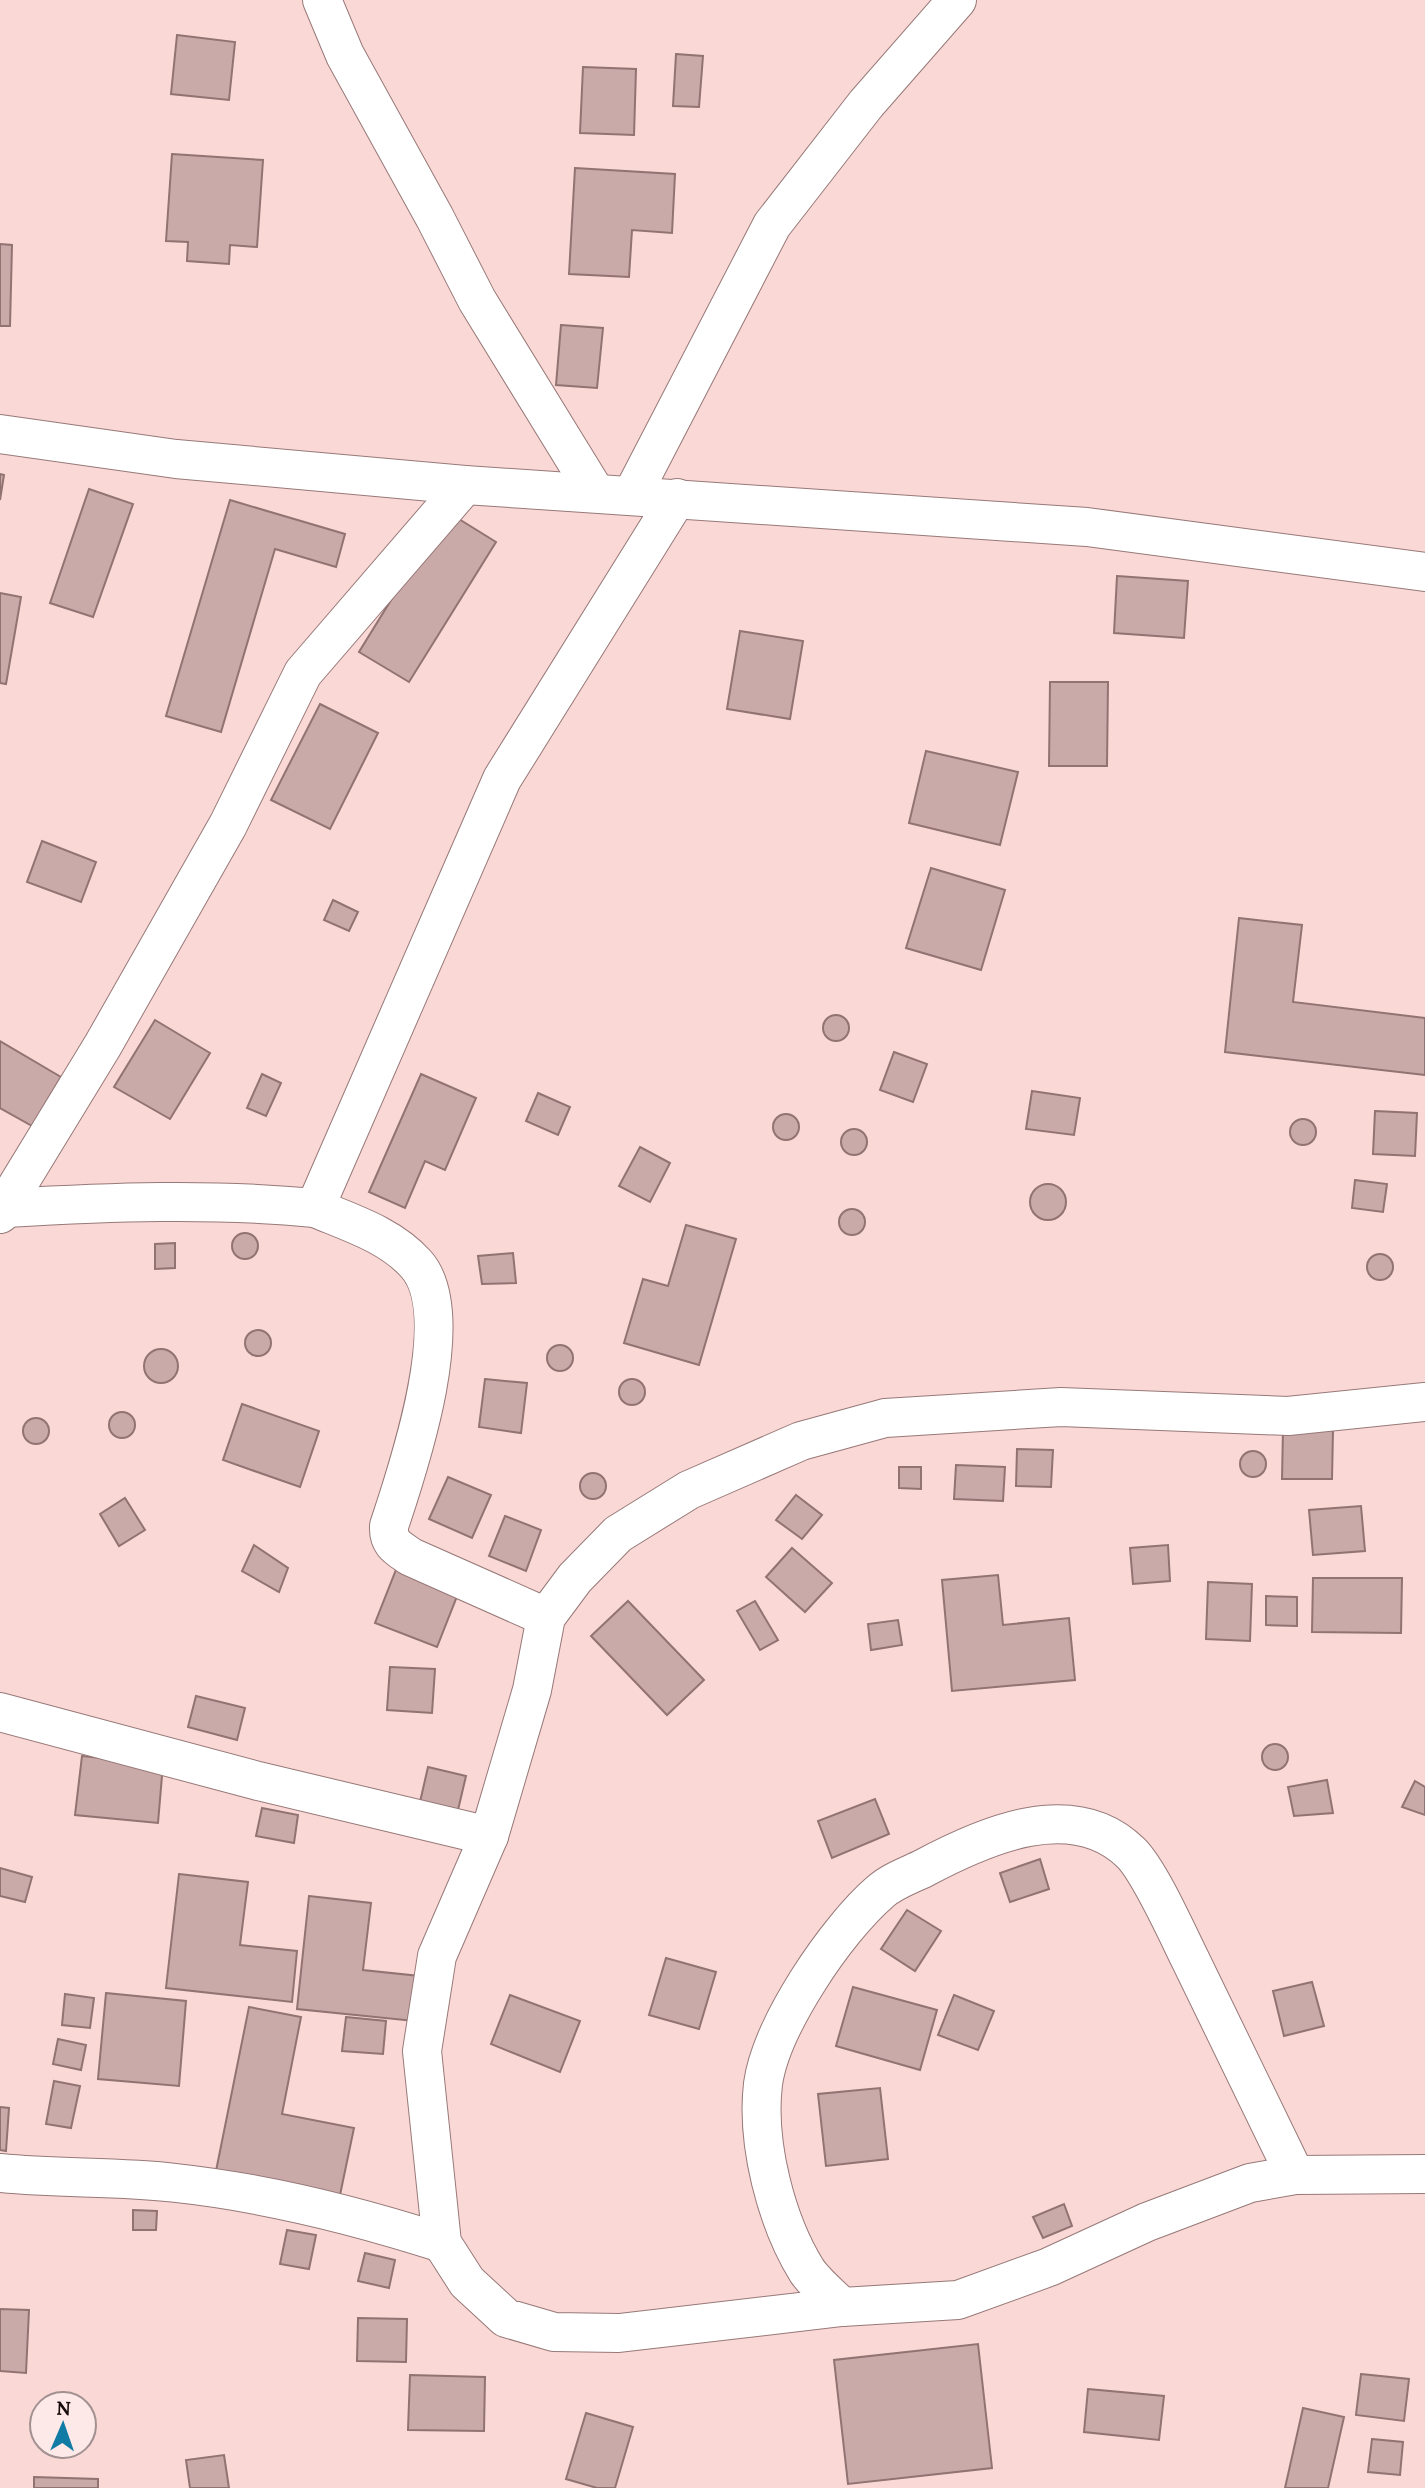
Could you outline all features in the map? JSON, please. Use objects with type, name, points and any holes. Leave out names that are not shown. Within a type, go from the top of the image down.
[{"type":"street","points":[[322,0],[345,55],[477,300],[614,494]]},
{"type":"street","points":[[614,494],[772,225],[866,104],[957,0]]},
{"type":"street","points":[[0,434],[176,459],[465,485],[1087,527],[1425,572]]},
{"type":"street","points":[[3,1211],[228,825],[303,673],[465,485]]},
{"type":"street","points":[[315,1208],[502,779],[677,498]]},
{"type":"street","points":[[3,1211],[165,1200],[240,1201],[315,1208],[391,1242],[418,1266],[433,1304],[432,1370],[388,1538],[411,1557],[546,1617]]},
{"type":"street","points":[[1425,1402],[1287,1416],[1061,1407],[886,1418],[801,1441],[689,1490],[618,1534],[575,1578],[546,1617],[532,1690],[489,1836],[437,1956],[422,2051],[442,2243],[467,2282],[506,2318],[554,2332],[619,2333],[842,2307],[958,2300],[1049,2267],[1147,2222],[1250,2183],[1295,2175],[1425,2174]]},
{"type":"street","points":[[0,1712],[258,1781],[489,1836]]},
{"type":"street","points":[[842,2307],[808,2273],[785,2228],[773,2193],[761,2113],[764,2081],[780,2035],[820,1960],[881,1891],[954,1852],[1003,1832],[1049,1825],[1097,1828],[1132,1854],[1169,1916],[1295,2175]]},
{"type":"street","points":[[0,2173],[47,2178],[174,2182],[234,2190],[306,2204],[442,2243]]},
{"type":"building","points":[[177,35],[235,42],[229,100],[171,94]]},
{"type":"building","points":[[676,54],[703,56],[699,107],[673,106]]},
{"type":"building","points":[[583,67],[636,69],[634,135],[580,133]]},
{"type":"building","points":[[172,154],[263,160],[257,247],[230,245],[229,264],[187,261],[188,242],[166,241]]},
{"type":"building","points":[[575,168],[675,174],[672,233],[632,230],[629,277],[569,274]]},
{"type":"building","points":[[0,244],[12,245],[10,326],[0,326]]},
{"type":"building","points":[[561,325],[603,328],[597,388],[556,385]]},
{"type":"building","points":[[0,474],[4,475],[0,500]]},
{"type":"building","points":[[89,489],[133,504],[93,617],[50,603]]},
{"type":"building","points":[[230,500],[345,534],[336,567],[275,549],[221,732],[166,716]]},
{"type":"building","points":[[446,511],[496,542],[409,682],[359,652]]},
{"type":"building","points":[[1117,576],[1188,581],[1184,638],[1114,633]]},
{"type":"building","points":[[0,593],[21,597],[6,684],[0,683]]},
{"type":"building","points":[[740,631],[803,641],[790,719],[727,709]]},
{"type":"building","points":[[1050,682],[1108,682],[1107,766],[1049,766]]},
{"type":"building","points":[[320,704],[378,733],[330,829],[271,800]]},
{"type":"building","points":[[926,751],[1018,772],[1000,845],[909,823]]},
{"type":"building","points":[[42,841],[96,862],[81,902],[27,882]]},
{"type":"building","points":[[931,868],[1005,890],[981,970],[906,948]]},
{"type":"building","points":[[333,900],[358,912],[349,931],[324,920]]},
{"type":"building","points":[[1239,918],[1302,925],[1293,1002],[1425,1018],[1425,1075],[1225,1052]]},
{"type":"building","points":[[836,1015],[845,1019],[849,1028],[845,1037],[836,1041],[827,1037],[823,1028],[827,1019]]},
{"type":"building","points":[[155,1020],[210,1053],[170,1119],[114,1087]]},
{"type":"building","points":[[0,1041],[61,1077],[32,1126],[0,1108]]},
{"type":"building","points":[[894,1052],[927,1064],[913,1102],[880,1090]]},
{"type":"building","points":[[262,1074],[281,1083],[266,1116],[247,1108]]},
{"type":"building","points":[[421,1074],[476,1098],[445,1170],[425,1161],[405,1208],[369,1192]]},
{"type":"building","points":[[1032,1091],[1080,1098],[1074,1135],[1026,1129]]},
{"type":"building","points":[[538,1093],[570,1107],[558,1135],[526,1121]]},
{"type":"building","points":[[1375,1111],[1417,1113],[1415,1156],[1373,1154]]},
{"type":"building","points":[[786,1114],[795,1118],[799,1127],[795,1136],[786,1140],[777,1136],[773,1127],[777,1118]]},
{"type":"building","points":[[1303,1119],[1312,1123],[1316,1132],[1312,1141],[1303,1145],[1294,1141],[1290,1132],[1294,1123]]},
{"type":"building","points":[[854,1129],[863,1133],[867,1142],[863,1151],[854,1155],[845,1151],[841,1142],[845,1133]]},
{"type":"building","points":[[640,1147],[670,1163],[650,1202],[619,1186]]},
{"type":"building","points":[[1355,1180],[1387,1184],[1383,1212],[1352,1208]]},
{"type":"building","points":[[1048,1184],[1061,1189],[1066,1202],[1061,1215],[1048,1220],[1035,1215],[1030,1202],[1035,1189]]},
{"type":"building","points":[[852,1209],[861,1213],[865,1222],[861,1231],[852,1235],[843,1231],[839,1222],[843,1213]]},
{"type":"building","points":[[686,1225],[736,1239],[699,1365],[624,1343],[643,1279],[668,1286]]},
{"type":"building","points":[[245,1233],[254,1237],[258,1246],[254,1255],[245,1259],[236,1255],[232,1246],[236,1237]]},
{"type":"building","points":[[175,1243],[175,1268],[155,1269],[155,1244]]},
{"type":"building","points":[[513,1253],[516,1283],[482,1284],[478,1256]]},
{"type":"building","points":[[1380,1254],[1389,1258],[1393,1267],[1389,1276],[1380,1280],[1371,1276],[1367,1267],[1371,1258]]},
{"type":"building","points":[[258,1330],[267,1334],[271,1343],[267,1352],[258,1356],[249,1352],[245,1343],[249,1334]]},
{"type":"building","points":[[560,1345],[569,1349],[573,1358],[569,1367],[560,1371],[551,1367],[547,1358],[551,1349]]},
{"type":"building","points":[[161,1349],[173,1354],[178,1366],[173,1378],[161,1383],[149,1378],[144,1366],[149,1354]]},
{"type":"building","points":[[485,1379],[527,1383],[521,1433],[479,1427]]},
{"type":"building","points":[[632,1379],[641,1383],[645,1392],[641,1401],[632,1405],[623,1401],[619,1392],[623,1383]]},
{"type":"building","points":[[242,1404],[319,1431],[300,1487],[223,1460]]},
{"type":"building","points":[[122,1412],[131,1416],[135,1425],[131,1434],[122,1438],[113,1434],[109,1425],[113,1416]]},
{"type":"building","points":[[36,1418],[45,1422],[49,1431],[45,1440],[36,1444],[27,1440],[23,1431],[27,1422]]},
{"type":"building","points":[[1283,1429],[1333,1430],[1332,1479],[1282,1479]]},
{"type":"building","points":[[1017,1449],[1053,1450],[1051,1487],[1016,1486]]},
{"type":"building","points":[[1253,1451],[1262,1455],[1266,1464],[1262,1473],[1253,1477],[1244,1473],[1240,1464],[1244,1455]]},
{"type":"building","points":[[956,1465],[1005,1467],[1003,1501],[954,1499]]},
{"type":"building","points":[[899,1467],[921,1467],[921,1489],[899,1488]]},
{"type":"building","points":[[593,1473],[602,1477],[606,1486],[602,1495],[593,1499],[584,1495],[580,1486],[584,1477]]},
{"type":"building","points":[[448,1477],[491,1495],[472,1538],[429,1519]]},
{"type":"building","points":[[796,1495],[822,1515],[802,1539],[776,1520]]},
{"type":"building","points":[[125,1498],[145,1530],[119,1546],[100,1514]]},
{"type":"building","points":[[1361,1506],[1365,1551],[1313,1555],[1309,1510]]},
{"type":"building","points":[[505,1516],[541,1530],[526,1571],[489,1556]]},
{"type":"building","points":[[254,1545],[288,1568],[279,1592],[242,1571]]},
{"type":"building","points":[[1168,1545],[1170,1581],[1133,1584],[1130,1548]]},
{"type":"building","points":[[792,1548],[832,1583],[805,1612],[766,1577]]},
{"type":"building","points":[[401,1557],[463,1581],[437,1647],[375,1623]]},
{"type":"building","points":[[998,1575],[1003,1625],[1069,1618],[1075,1680],[952,1691],[942,1580]]},
{"type":"building","points":[[1313,1578],[1402,1578],[1401,1633],[1312,1632]]},
{"type":"building","points":[[1208,1582],[1252,1584],[1250,1641],[1206,1639]]},
{"type":"building","points":[[1266,1596],[1297,1597],[1297,1626],[1266,1625]]},
{"type":"building","points":[[628,1601],[704,1680],[667,1715],[591,1636]]},
{"type":"building","points":[[755,1601],[778,1640],[760,1650],[737,1611]]},
{"type":"building","points":[[898,1620],[902,1645],[871,1650],[868,1624]]},
{"type":"building","points":[[390,1667],[435,1669],[432,1713],[387,1710]]},
{"type":"building","points":[[196,1696],[245,1708],[237,1740],[188,1727]]},
{"type":"building","points":[[1275,1744],[1284,1748],[1288,1757],[1284,1766],[1275,1770],[1266,1766],[1262,1757],[1266,1748]]},
{"type":"building","points":[[82,1756],[163,1764],[158,1823],[75,1815]]},
{"type":"building","points":[[428,1767],[466,1776],[458,1810],[420,1802]]},
{"type":"building","points":[[1327,1780],[1333,1813],[1294,1816],[1288,1787]]},
{"type":"building","points":[[1415,1781],[1425,1787],[1425,1815],[1402,1807]]},
{"type":"building","points":[[875,1799],[889,1834],[832,1858],[818,1821]]},
{"type":"building","points":[[262,1808],[298,1815],[294,1843],[256,1836]]},
{"type":"building","points":[[1040,1859],[1049,1889],[1010,1902],[1000,1873]]},
{"type":"building","points":[[0,1868],[32,1877],[25,1902],[0,1896]]},
{"type":"building","points":[[179,1874],[248,1882],[240,1945],[297,1951],[292,2002],[166,1988]]},
{"type":"building","points":[[309,1896],[371,1903],[363,1970],[429,1977],[424,2022],[297,2009]]},
{"type":"building","points":[[907,1910],[941,1931],[915,1971],[881,1949]]},
{"type":"building","points":[[666,1958],[716,1972],[699,2029],[649,2015]]},
{"type":"building","points":[[1312,1982],[1324,2026],[1284,2036],[1273,1991]]},
{"type":"building","points":[[853,1987],[937,2010],[920,2070],[836,2046]]},
{"type":"building","points":[[106,1993],[186,2001],[179,2086],[98,2079]]},
{"type":"building","points":[[65,1994],[94,1998],[90,2028],[62,2025]]},
{"type":"building","points":[[510,1995],[580,2021],[560,2072],[491,2044]]},
{"type":"building","points":[[954,1995],[994,2011],[978,2050],[938,2035]]},
{"type":"building","points":[[249,2007],[301,2017],[282,2114],[354,2128],[340,2195],[216,2171]]},
{"type":"building","points":[[346,2017],[386,2021],[383,2054],[342,2051]]},
{"type":"building","points":[[58,2039],[86,2045],[81,2070],[53,2064]]},
{"type":"building","points":[[54,2081],[80,2086],[71,2128],[46,2124]]},
{"type":"building","points":[[880,2088],[888,2159],[826,2166],[818,2094]]},
{"type":"building","points":[[0,2107],[9,2108],[6,2151],[0,2150]]},
{"type":"building","points":[[1064,2204],[1072,2226],[1043,2238],[1033,2217]]},
{"type":"building","points":[[133,2210],[157,2211],[156,2230],[133,2230]]},
{"type":"building","points":[[287,2230],[316,2235],[309,2269],[280,2264]]},
{"type":"building","points":[[365,2253],[395,2260],[389,2288],[358,2281]]},
{"type":"building","points":[[0,2309],[29,2310],[26,2373],[0,2371]]},
{"type":"building","points":[[358,2318],[407,2319],[406,2362],[357,2361]]},
{"type":"building","points":[[978,2344],[992,2468],[848,2484],[834,2360]]},
{"type":"building","points":[[1361,2374],[1409,2379],[1404,2421],[1356,2415]]},
{"type":"building","points":[[410,2375],[485,2377],[484,2431],[408,2430]]},
{"type":"building","points":[[1088,2389],[1164,2396],[1159,2440],[1084,2432]]},
{"type":"building","points":[[1303,2408],[1344,2417],[1328,2488],[1285,2488]]},
{"type":"building","points":[[586,2413],[633,2427],[615,2488],[597,2488],[566,2479]]},
{"type":"building","points":[[1372,2439],[1403,2442],[1400,2475],[1368,2472]]},
{"type":"building","points":[[224,2455],[229,2488],[190,2488],[186,2460]]},
{"type":"building","points":[[34,2477],[98,2479],[98,2488],[34,2488]]}]
